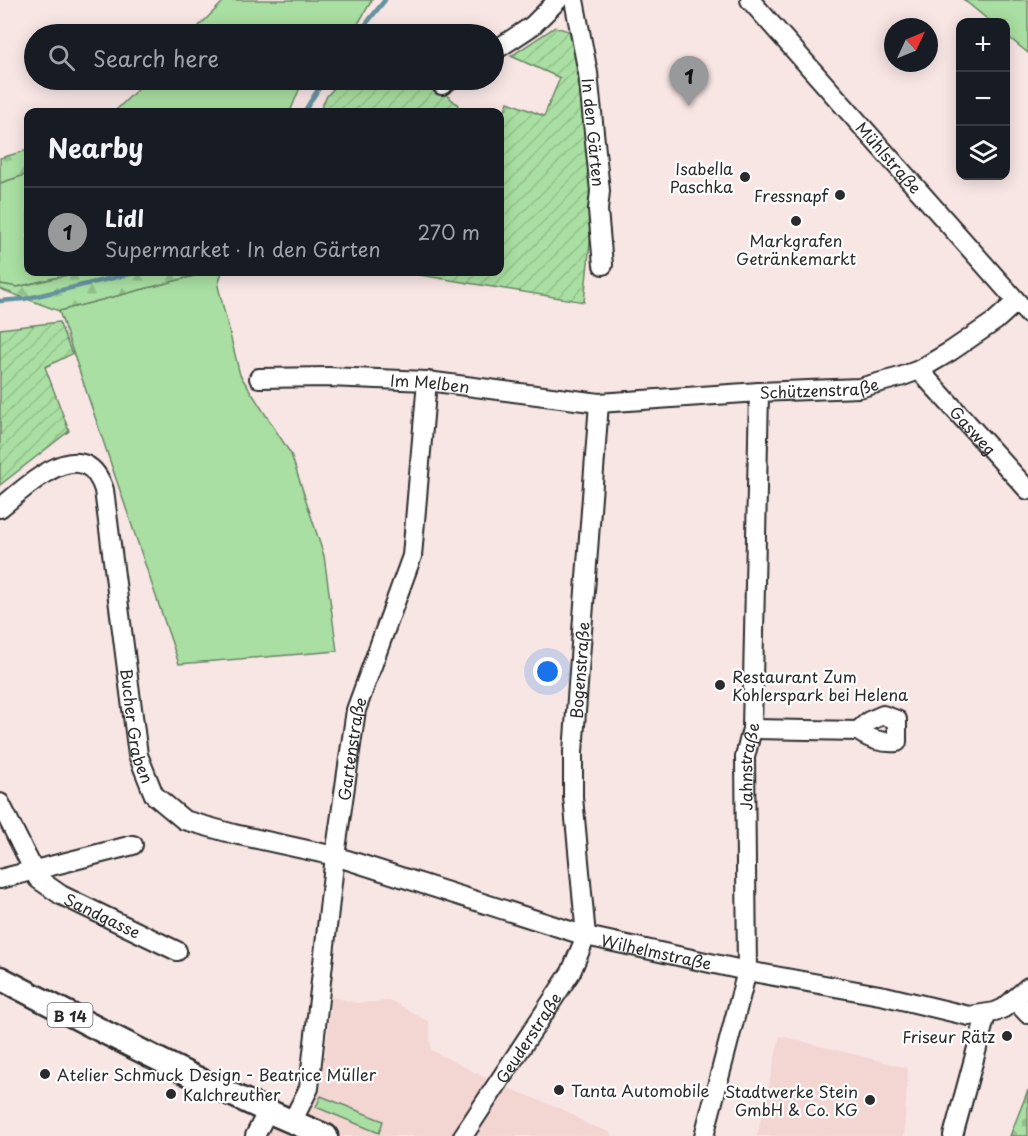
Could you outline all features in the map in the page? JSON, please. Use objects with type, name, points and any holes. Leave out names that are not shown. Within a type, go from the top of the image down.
[{"type":"main road","name":"B 14","points":[[0,978],[139,1051],[267,1112],[326,1136]]},
{"type":"street","points":[[504,44],[532,26],[558,0]]},
{"type":"street","name":"In den Gärten","points":[[574,0],[588,73],[600,191],[598,210],[603,265]]},
{"type":"street","name":"Mühlstraße","points":[[750,0],[1022,308]]},
{"type":"street","name":"Schützenstraße","points":[[599,403],[859,388],[919,370],[995,321],[1022,308]]},
{"type":"street","name":"Gasweg","points":[[919,370],[1028,490]]},
{"type":"street","name":"Im Melben","points":[[259,378],[328,377],[427,381],[599,403]]},
{"type":"street","name":"Gartenstraße","points":[[292,1122],[309,1088],[335,856],[356,710],[412,556],[427,381]]},
{"type":"street","name":"Jahnstraße","points":[[704,1136],[747,971],[745,757],[752,729],[759,392]]},
{"type":"street","name":"Bogenstraße","points":[[586,936],[573,797],[574,707],[599,403]]},
{"type":"street","name":"Bucher Graben","points":[[0,508],[53,469],[75,462],[90,466],[98,475],[104,490],[138,755],[154,795],[184,820],[234,834],[335,856]]},
{"type":"street","points":[[752,729],[858,731]]},
{"type":"street","name":"Sandgasse","points":[[0,803],[42,883],[61,895],[177,951]]},
{"type":"street","points":[[0,879],[133,845]]},
{"type":"street","name":"Wilhelmstraße","points":[[335,856],[586,936],[747,971],[885,996],[969,1016],[986,1015]]},
{"type":"street","name":"Geuderstraße","points":[[463,1136],[571,972],[586,936]]},
{"type":"street","points":[[953,1136],[986,1015],[1004,1008],[1028,987]]},
{"type":"street","points":[[1014,999],[1028,1014]]},
{"type":"street","points":[[255,1136],[267,1112]]},
{"type":"shaded area","points":[[332,997],[357,1003],[392,1001],[429,1022],[431,1050],[492,1081],[568,1112],[613,1136],[256,1136],[269,1109],[321,1090]]},
{"type":"shaded area","points":[[780,1036],[908,1068],[904,1136],[757,1136]]},
{"type":"green space","points":[[225,0],[372,0],[358,24],[201,24]]},
{"type":"green space","points":[[964,0],[1028,0],[1028,53],[1010,38],[1010,18],[986,18]]},
{"type":"green space","points":[[555,27],[572,32],[585,109],[594,203],[584,302],[426,276],[504,276],[504,112],[508,102],[544,116],[560,78],[511,56]]},
{"type":"green space","points":[[137,90],[299,90],[292,108],[118,108]]},
{"type":"green space","points":[[332,90],[441,90],[458,105],[457,108],[321,108]]},
{"type":"green space","points":[[24,151],[24,175],[0,183],[0,158]]},
{"type":"green space","points":[[24,175],[24,276],[63,276],[17,287],[0,284],[0,183]]},
{"type":"green space","points":[[63,276],[194,276],[59,311],[0,289],[0,284],[18,287]]},
{"type":"green space","points":[[194,276],[221,276],[218,286],[240,375],[291,454],[324,556],[337,651],[179,664],[59,311]]},
{"type":"green space","points":[[59,322],[72,354],[45,367],[69,431],[0,485],[0,329]]},
{"type":"green space","points":[[1028,1090],[1028,1136],[1010,1136]]},
{"type":"green space","points":[[321,1096],[383,1121],[379,1133],[316,1107]]},
{"type":"waterway","points":[[366,24],[385,0]]},
{"type":"waterway","points":[[306,108],[318,90]]},
{"type":"waterway","points":[[0,301],[24,299],[121,276]]},
{"type":"place","name":"Lidl","points":[[689,106]]},
{"type":"place","name":"Isabella Paschka","points":[[745,177]]},
{"type":"place","name":"Fressnapf","points":[[840,195]]},
{"type":"place","name":"Markgrafen Getränkemarkt","points":[[796,221]]},
{"type":"place","name":"Restaurant Zum Kohlerspark bei Helena","points":[[720,685]]},
{"type":"place","name":"Friseur Rätz","points":[[1007,1036]]},
{"type":"place","name":"Atelier Schmuck Design - Beatrice Müller","points":[[45,1074]]},
{"type":"place","name":"Tanta Automobile","points":[[559,1090]]},
{"type":"place","name":"Kalchreuther","points":[[171,1094]]},
{"type":"place","name":"Stadtwerke Stein GmbH & Co. KG","points":[[870,1100]]}]
